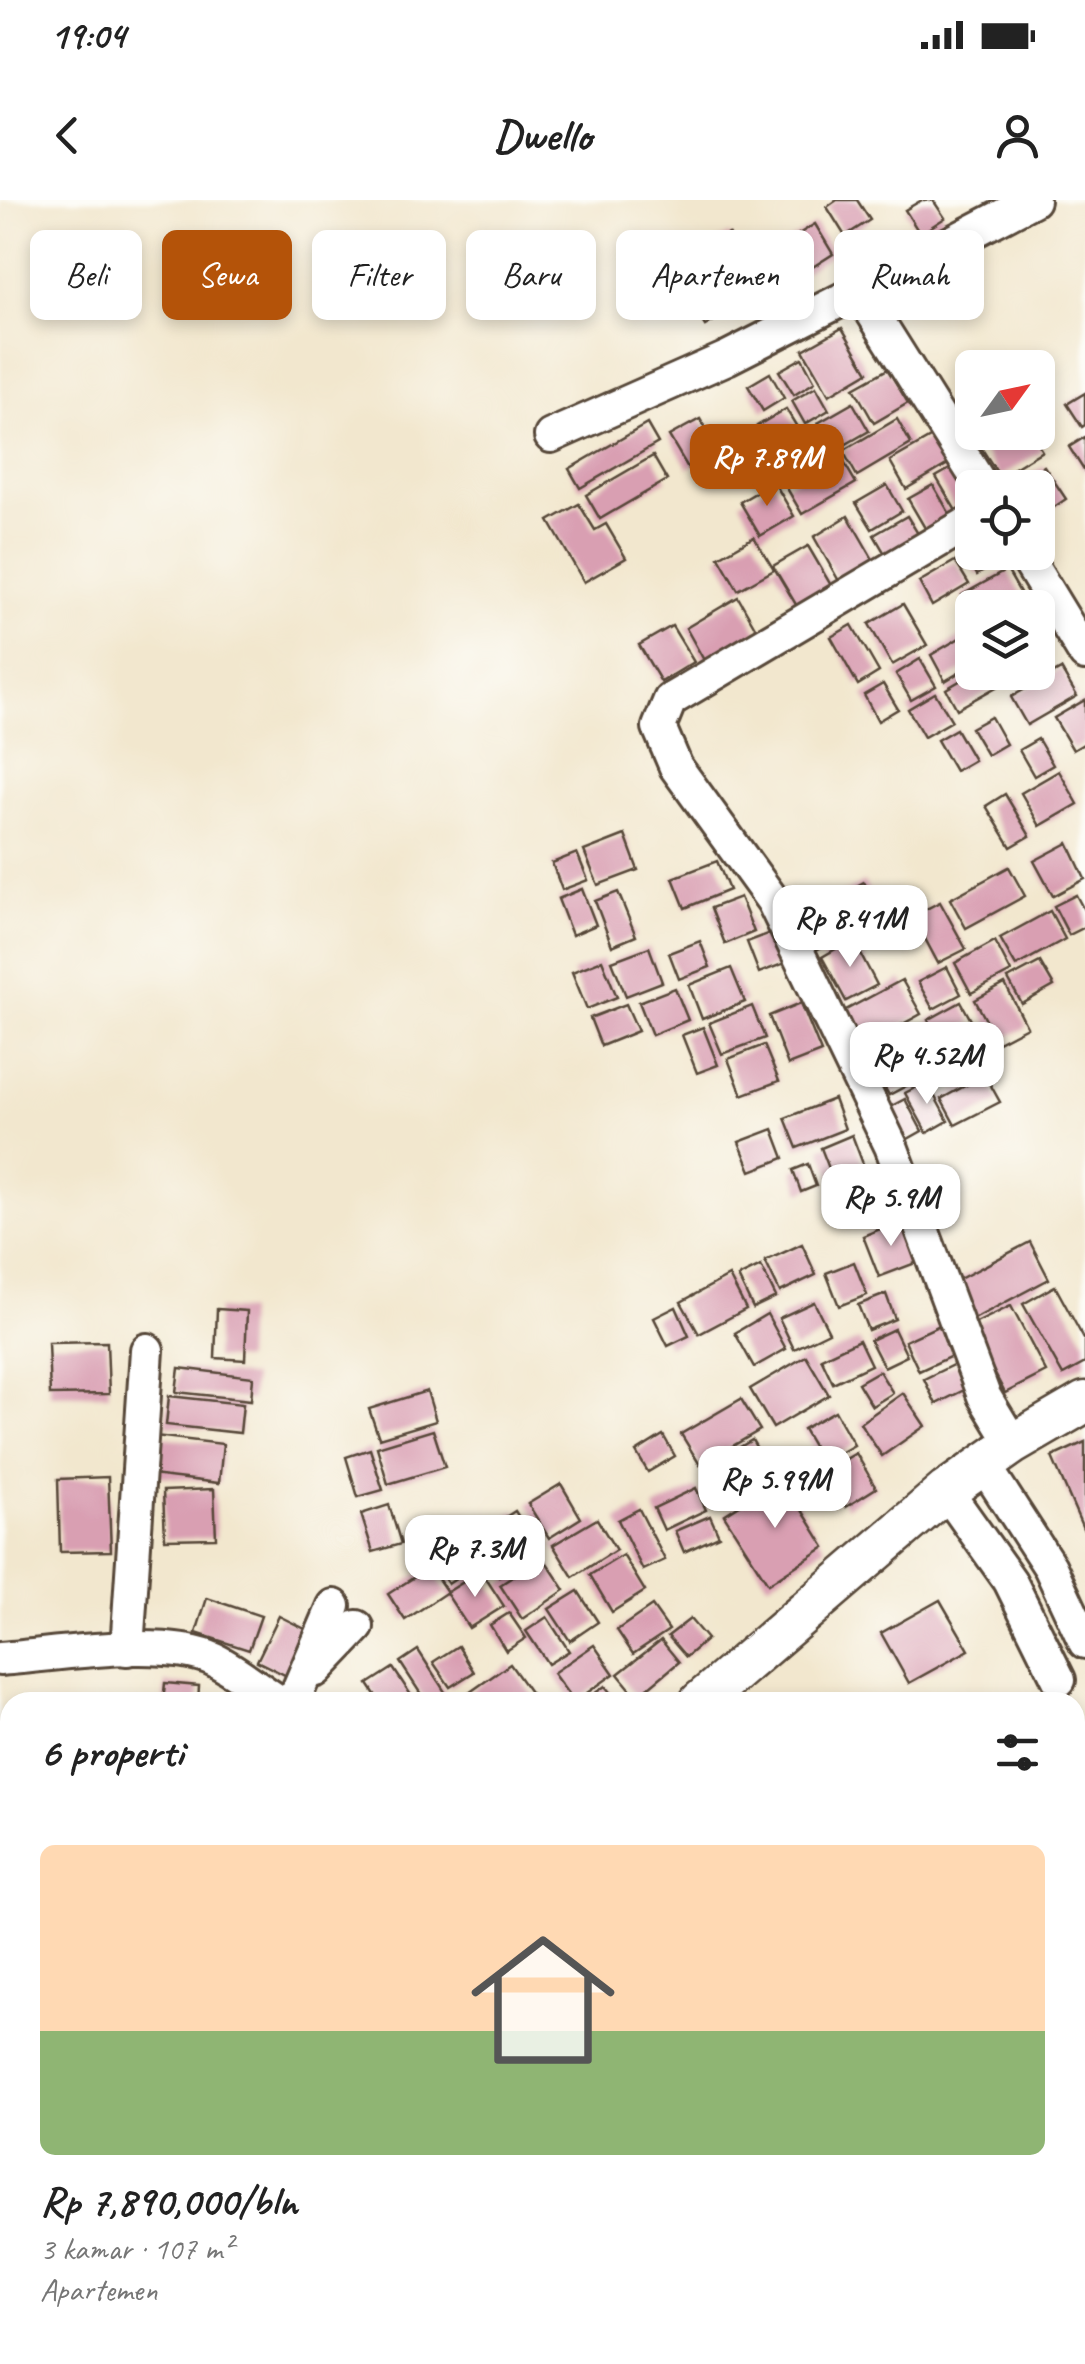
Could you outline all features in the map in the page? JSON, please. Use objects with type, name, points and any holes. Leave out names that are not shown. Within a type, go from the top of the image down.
[{"type":"main road","points":[[712,1692],[946,1491],[998,1454],[1085,1402]]},
{"type":"street","points":[[975,230],[1033,200]]},
{"type":"street","points":[[551,436],[727,358],[834,303]]},
{"type":"street","points":[[879,320],[972,470]]},
{"type":"street","points":[[955,530],[670,700],[659,727],[676,767],[773,901],[891,1146],[984,1396],[998,1454],[1085,1642]]},
{"type":"street","points":[[1034,570],[1085,654]]},
{"type":"street","points":[[126,1649],[148,1350]]},
{"type":"street","points":[[946,1491],[1010,1581],[1059,1680]]},
{"type":"street","points":[[294,1692],[345,1617]]},
{"type":"street","points":[[0,1659],[126,1649],[175,1650],[213,1659],[278,1692]]},
{"type":"building","points":[[837,200],[857,200],[870,220],[854,230],[841,230],[827,207]]},
{"type":"building","points":[[922,200],[933,200],[945,218],[926,230],[918,230],[905,210]]},
{"type":"building","points":[[815,224],[833,254],[814,266],[814,230],[805,230]]},
{"type":"building","points":[[842,328],[868,372],[829,395],[803,350]]},
{"type":"building","points":[[802,358],[815,382],[794,395],[779,371]]},
{"type":"building","points":[[888,369],[908,403],[874,423],[854,388]]},
{"type":"building","points":[[770,373],[784,398],[763,411],[748,386]]},
{"type":"building","points":[[816,387],[829,410],[805,424],[792,401]]},
{"type":"building","points":[[1085,393],[1085,425],[1082,427],[1067,404]]},
{"type":"building","points":[[853,403],[869,431],[834,451],[818,423]]},
{"type":"building","points":[[786,409],[805,440],[775,458],[757,426]]},
{"type":"building","points":[[700,419],[718,450],[688,468],[669,436]]},
{"type":"building","points":[[897,419],[911,444],[857,476],[843,451]]},
{"type":"building","points":[[647,424],[658,443],[580,488],[569,469]]},
{"type":"building","points":[[932,437],[948,464],[906,489],[890,461]]},
{"type":"building","points":[[1085,437],[1085,472],[1069,447]]},
{"type":"building","points":[[983,450],[1042,451],[1011,470],[995,470]]},
{"type":"building","points":[[839,454],[856,483],[802,514],[785,485]]},
{"type":"building","points":[[653,456],[667,480],[600,519],[586,495]]},
{"type":"building","points":[[955,466],[955,509],[936,477]]},
{"type":"building","points":[[774,482],[794,516],[760,536],[740,502]]},
{"type":"building","points":[[1055,482],[1066,499],[1055,506]]},
{"type":"building","points":[[887,485],[902,511],[872,529],[856,503]]},
{"type":"building","points":[[933,485],[954,521],[929,535],[908,499]]},
{"type":"building","points":[[579,504],[595,530],[606,524],[626,558],[584,582],[549,521]]},
{"type":"building","points":[[848,516],[878,568],[843,588],[814,537]]},
{"type":"building","points":[[907,516],[925,545],[891,564],[874,535]]},
{"type":"building","points":[[754,537],[774,570],[738,590],[719,557]]},
{"type":"building","points":[[808,546],[839,599],[804,618],[773,566]]},
{"type":"building","points":[[955,561],[955,570],[960,570],[969,584],[932,606],[919,582]]},
{"type":"building","points":[[1007,570],[1019,590],[971,590]]},
{"type":"building","points":[[738,597],[758,632],[705,662],[686,628]]},
{"type":"building","points":[[903,604],[927,645],[892,665],[869,624]]},
{"type":"building","points":[[852,625],[879,672],[858,685],[831,637]]},
{"type":"building","points":[[672,626],[694,662],[661,682],[639,645]]},
{"type":"building","points":[[955,641],[955,675],[945,681],[931,655]]},
{"type":"building","points":[[920,659],[936,686],[911,700],[896,674]]},
{"type":"building","points":[[1061,669],[1077,696],[1027,725],[1011,697],[1024,690],[1055,690],[1055,672]]},
{"type":"building","points":[[883,684],[898,709],[878,721],[864,695]]},
{"type":"building","points":[[955,684],[955,690],[991,690],[957,709],[946,689]]},
{"type":"building","points":[[935,693],[952,721],[924,737],[908,709]]},
{"type":"building","points":[[1085,700],[1085,743],[1073,750],[1054,718]]},
{"type":"building","points":[[991,717],[1006,744],[987,755],[971,728]]},
{"type":"building","points":[[956,729],[974,760],[955,771],[937,740]]},
{"type":"building","points":[[1038,739],[1053,765],[1034,776],[1019,750]]},
{"type":"building","points":[[1059,771],[1078,804],[1040,826],[1021,793]]},
{"type":"building","points":[[1005,794],[1030,836],[1011,847],[986,806]]},
{"type":"building","points":[[625,835],[638,870],[598,885],[584,851]]},
{"type":"building","points":[[1068,843],[1085,879],[1053,896],[1034,861]]},
{"type":"building","points":[[577,853],[588,880],[562,890],[552,863]]},
{"type":"building","points":[[717,861],[729,890],[685,908],[673,878]]},
{"type":"building","points":[[1009,867],[1025,896],[966,928],[950,899]]},
{"type":"building","points":[[864,882],[881,915],[818,949],[800,917]]},
{"type":"building","points":[[582,889],[596,925],[572,935],[558,899]]},
{"type":"building","points":[[618,892],[636,936],[612,946],[595,901]]},
{"type":"building","points":[[1076,895],[1085,912],[1085,927],[1069,935],[1054,906]]},
{"type":"building","points":[[740,897],[754,932],[725,944],[711,908]]},
{"type":"building","points":[[940,902],[966,949],[938,963],[913,916]]},
{"type":"building","points":[[1050,911],[1065,939],[1016,966],[1000,938]]},
{"type":"building","points":[[781,929],[793,960],[759,973],[747,942]]},
{"type":"building","points":[[853,939],[877,985],[846,1001],[822,957]]},
{"type":"building","points":[[700,941],[710,967],[679,979],[669,953]]},
{"type":"building","points":[[995,941],[1011,972],[971,993],[955,963]]},
{"type":"building","points":[[649,947],[662,982],[626,996],[612,961]]},
{"type":"building","points":[[602,960],[617,997],[587,1009],[572,972]]},
{"type":"building","points":[[1040,962],[1054,986],[1022,1004],[1008,979]]},
{"type":"building","points":[[947,967],[961,994],[933,1009],[918,982]]},
{"type":"building","points":[[731,968],[745,1002],[702,1019],[689,985]]},
{"type":"building","points":[[902,980],[921,1014],[863,1046],[844,1011]]},
{"type":"building","points":[[1005,984],[1027,1027],[998,1042],[975,1000]]},
{"type":"building","points":[[675,988],[688,1020],[652,1035],[639,1002]]},
{"type":"building","points":[[961,1002],[972,1022],[938,1040],[928,1020]]},
{"type":"building","points":[[801,1003],[821,1052],[788,1065],[769,1016]]},
{"type":"building","points":[[626,1004],[638,1031],[601,1046],[590,1018]]},
{"type":"building","points":[[752,1006],[765,1038],[722,1054],[709,1023]]},
{"type":"building","points":[[703,1027],[718,1065],[697,1073],[682,1035]]},
{"type":"building","points":[[917,1030],[938,1069],[889,1095],[867,1056]]},
{"type":"building","points":[[967,1032],[982,1060],[958,1073],[943,1045]]},
{"type":"building","points":[[764,1045],[779,1081],[742,1095],[728,1059]]},
{"type":"building","points":[[985,1075],[1000,1102],[955,1125],[941,1099]]},
{"type":"building","points":[[927,1082],[948,1121],[927,1133],[905,1093]]},
{"type":"building","points":[[834,1099],[845,1129],[797,1148],[785,1118]]},
{"type":"building","points":[[905,1099],[922,1131],[906,1140],[888,1108]]},
{"type":"building","points":[[773,1129],[784,1158],[751,1171],[739,1142]]},
{"type":"building","points":[[852,1135],[868,1177],[837,1189],[821,1148]]},
{"type":"building","points":[[808,1164],[816,1186],[801,1192],[793,1170]]},
{"type":"building","points":[[893,1173],[905,1201],[869,1215],[858,1187]]},
{"type":"building","points":[[902,1220],[918,1262],[879,1277],[863,1236]]},
{"type":"building","points":[[1030,1242],[1049,1279],[972,1320],[952,1283]]},
{"type":"building","points":[[802,1244],[816,1275],[780,1292],[765,1261]]},
{"type":"building","points":[[854,1262],[867,1295],[839,1306],[826,1273]]},
{"type":"building","points":[[761,1266],[776,1297],[753,1308],[738,1277]]},
{"type":"building","points":[[729,1276],[746,1309],[699,1334],[681,1302]]},
{"type":"building","points":[[1055,1286],[1085,1341],[1085,1363],[1063,1375],[1023,1304]]},
{"type":"building","points":[[886,1294],[895,1319],[868,1330],[858,1305]]},
{"type":"building","points":[[814,1302],[829,1332],[794,1349],[779,1318]]},
{"type":"building","points":[[1011,1306],[1046,1372],[1005,1393],[970,1326]]},
{"type":"building","points":[[676,1307],[689,1336],[668,1346],[654,1318]]},
{"type":"building","points":[[217,1309],[247,1311],[245,1360],[215,1358]]},
{"type":"building","points":[[767,1314],[786,1349],[754,1367],[735,1333]]},
{"type":"building","points":[[940,1325],[954,1355],[919,1371],[905,1341]]},
{"type":"building","points":[[894,1329],[907,1356],[884,1367],[870,1340]]},
{"type":"building","points":[[859,1340],[871,1365],[833,1383],[821,1358]]},
{"type":"building","points":[[107,1342],[109,1394],[50,1395],[48,1343]]},
{"type":"building","points":[[806,1356],[829,1395],[773,1428],[750,1389]]},
{"type":"building","points":[[957,1363],[968,1388],[936,1404],[924,1379]]},
{"type":"building","points":[[179,1368],[253,1377],[251,1400],[176,1392]]},
{"type":"building","points":[[879,1371],[893,1393],[872,1406],[858,1383]]},
{"type":"building","points":[[427,1391],[436,1421],[379,1438],[369,1409]]},
{"type":"building","points":[[903,1393],[925,1426],[882,1456],[860,1423]]},
{"type":"building","points":[[169,1396],[243,1404],[240,1433],[166,1425]]},
{"type":"building","points":[[741,1399],[760,1430],[700,1465],[681,1434]]},
{"type":"building","points":[[835,1411],[854,1445],[823,1463],[803,1429]]},
{"type":"building","points":[[433,1430],[445,1467],[388,1484],[377,1447]]},
{"type":"building","points":[[663,1435],[675,1456],[648,1472],[636,1452]]},
{"type":"building","points":[[155,1436],[223,1444],[219,1483],[151,1475]]},
{"type":"building","points":[[752,1440],[769,1469],[720,1498],[703,1469]]},
{"type":"building","points":[[1085,1442],[1085,1533],[1052,1457]]},
{"type":"building","points":[[370,1449],[383,1490],[358,1497],[346,1457]]},
{"type":"building","points":[[856,1453],[876,1488],[846,1507],[826,1471]]},
{"type":"building","points":[[108,1477],[111,1551],[60,1552],[58,1479]]},
{"type":"building","points":[[782,1478],[825,1547],[768,1584],[724,1515]]},
{"type":"building","points":[[561,1484],[581,1518],[549,1538],[528,1504]]},
{"type":"building","points":[[696,1488],[706,1510],[664,1530],[654,1508]]},
{"type":"building","points":[[214,1489],[216,1538],[165,1539],[163,1491]]},
{"type":"building","points":[[389,1505],[401,1544],[373,1552],[361,1514]]},
{"type":"building","points":[[639,1509],[665,1560],[643,1570],[618,1520]]},
{"type":"building","points":[[515,1511],[526,1528],[490,1552],[479,1534]]},
{"type":"building","points":[[710,1516],[719,1536],[684,1552],[675,1531]]},
{"type":"building","points":[[597,1519],[616,1550],[573,1577],[553,1545]]},
{"type":"building","points":[[525,1533],[537,1552],[499,1577],[486,1558]]},
{"type":"building","points":[[470,1543],[482,1562],[448,1584],[436,1566]]},
{"type":"building","points":[[623,1555],[645,1591],[612,1612],[590,1575]]},
{"type":"building","points":[[543,1557],[565,1590],[522,1619],[500,1585]]},
{"type":"building","points":[[430,1567],[447,1592],[405,1620],[388,1594]]},
{"type":"building","points":[[481,1571],[504,1606],[469,1628],[446,1593]]},
{"type":"building","points":[[578,1591],[598,1622],[570,1641],[549,1609]]},
{"type":"building","points":[[207,1598],[261,1616],[249,1650],[196,1633]]},
{"type":"building","points":[[940,1600],[969,1650],[909,1683],[881,1633]]},
{"type":"building","points":[[652,1606],[669,1630],[633,1654],[617,1630]]},
{"type":"building","points":[[509,1613],[526,1638],[506,1651],[490,1625]]},
{"type":"building","points":[[279,1616],[315,1634],[293,1679],[257,1661]]},
{"type":"building","points":[[547,1617],[569,1651],[548,1664],[526,1631]]},
{"type":"building","points":[[690,1619],[707,1639],[686,1657],[668,1636]]},
{"type":"building","points":[[661,1640],[679,1662],[643,1692],[633,1692],[618,1674]]},
{"type":"building","points":[[594,1645],[614,1674],[588,1692],[567,1692],[553,1673]]},
{"type":"building","points":[[458,1646],[474,1672],[450,1687],[433,1662]]},
{"type":"building","points":[[418,1650],[445,1692],[420,1692],[400,1662]]},
{"type":"building","points":[[510,1664],[530,1692],[470,1692]]},
{"type":"building","points":[[393,1668],[409,1692],[373,1692],[368,1684]]},
{"type":"building","points":[[165,1683],[199,1686],[199,1692],[164,1692]]}]
